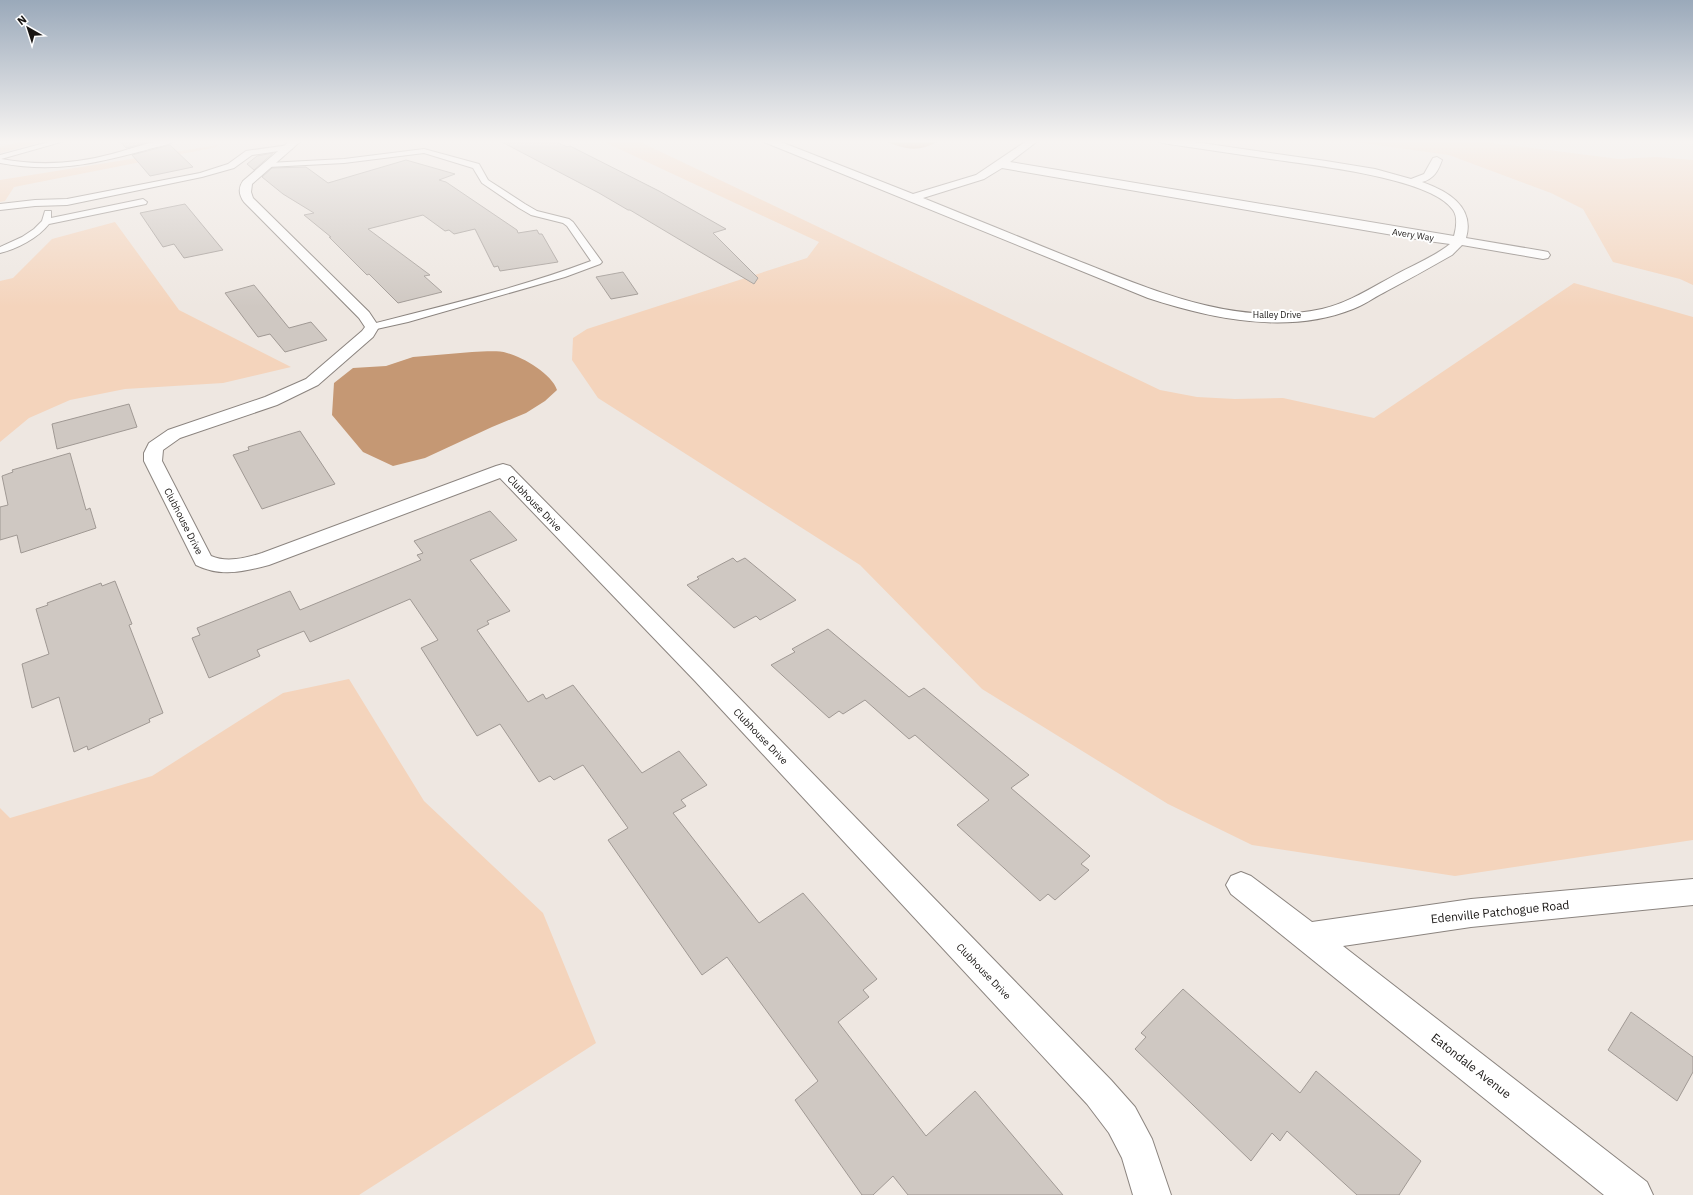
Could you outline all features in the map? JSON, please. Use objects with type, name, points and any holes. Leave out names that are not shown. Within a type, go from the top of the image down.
[{"type":"street","points":[[246,196],[248,200],[364,315],[372,327]]},
{"type":"street","name":"Halley Drive","points":[[906,196],[1160,298],[1197,308],[1249,316],[1303,316],[1345,307],[1447,252],[1455,247],[1460,241]]},
{"type":"street","points":[[912,198],[920,196]]},
{"type":"street","name":"Avery Way","points":[[1185,196],[1542,256]]},
{"type":"street","points":[[1440,196],[1456,207],[1462,219],[1462,234],[1460,241]]},
{"type":"street","name":"Clubhouse Drive","points":[[372,327],[368,334],[312,382],[271,401],[174,434],[155,447],[153,461],[203,560],[211,565],[230,566],[248,564],[269,558],[504,470],[703,675],[1099,1092],[1122,1120],[1139,1152],[1152,1195]]},
{"type":"street","name":"Eatondale Avenue","points":[[1241,885],[1634,1195]]},
{"type":"street","name":"Edenville Patchogue Road","points":[[1308,937],[1471,913],[1693,892]]},
{"type":"lane","points":[[0,207],[78,200],[100,196]]},
{"type":"lane","points":[[372,327],[404,320],[554,277],[597,262],[574,228],[566,221],[534,213],[507,196]]},
{"type":"lane","points":[[46,222],[48,212],[57,202]]},
{"type":"lane","points":[[0,250],[29,236],[46,222],[143,202]]},
{"type":"shaded area","points":[[0,196],[8,196],[5,201],[0,202]]},
{"type":"shaded area","points":[[720,196],[753,196],[1160,390],[1197,397],[1235,399],[1283,398],[1374,418],[1574,283],[1693,317],[1693,840],[1455,876],[1252,845],[1168,804],[982,689],[860,565],[598,398],[572,360],[573,338],[587,329],[807,258],[819,242]]},
{"type":"shaded area","points":[[1557,196],[1693,196],[1693,285],[1680,279],[1613,262],[1583,209]]},
{"type":"shaded area","points":[[115,222],[179,310],[291,367],[223,383],[125,389],[70,400],[29,418],[0,442],[0,281],[13,278],[52,239]]},
{"type":"shaded area","points":[[472,352],[503,352],[521,358],[543,372],[554,384],[557,390],[545,401],[526,413],[425,458],[393,466],[363,452],[332,415],[334,383],[353,368],[386,366],[413,357]]},
{"type":"shaded area","points":[[349,679],[424,801],[543,913],[596,1043],[359,1195],[0,1195],[0,808],[10,818],[152,776],[283,693]]},
{"type":"building","points":[[286,196],[466,196],[517,230],[518,233],[537,230],[539,234],[542,234],[558,262],[500,271],[498,266],[494,267],[475,229],[454,234],[449,230],[445,231],[423,215],[368,229],[430,275],[424,276],[442,292],[398,303],[329,237],[331,237],[304,215],[314,213]]},
{"type":"building","points":[[604,196],[667,196],[726,229],[713,233],[758,278],[754,284]]},
{"type":"building","points":[[185,204],[223,250],[184,258],[174,244],[163,247],[140,213]]},
{"type":"building","points":[[623,272],[638,294],[611,299],[596,277]]},
{"type":"building","points":[[254,285],[289,328],[311,322],[327,340],[285,352],[270,334],[258,337],[225,293]]},
{"type":"building","points":[[129,404],[137,427],[57,449],[52,424]]},
{"type":"building","points":[[300,431],[335,484],[262,509],[233,455],[249,450],[248,447]]},
{"type":"building","points":[[70,453],[86,510],[90,508],[96,528],[21,553],[17,535],[0,540],[0,507],[8,505],[2,476],[13,472],[12,470]]},
{"type":"building","points":[[490,511],[517,540],[470,560],[510,611],[487,621],[489,624],[477,630],[528,702],[543,694],[546,699],[573,685],[642,773],[679,751],[707,785],[681,800],[686,806],[673,813],[759,923],[803,893],[877,979],[863,990],[869,997],[838,1022],[926,1136],[975,1091],[1063,1195],[908,1195],[893,1176],[873,1195],[862,1195],[795,1100],[818,1081],[727,957],[702,975],[608,840],[628,828],[583,765],[554,780],[550,776],[539,782],[500,724],[477,736],[421,648],[438,640],[410,599],[310,642],[304,631],[257,650],[260,656],[209,678],[192,638],[200,635],[197,628],[290,591],[300,610],[421,560],[417,555],[423,553],[414,541]]},
{"type":"building","points":[[733,558],[737,562],[745,558],[796,600],[760,620],[756,616],[734,628],[687,585],[699,579],[697,577]]},
{"type":"building","points":[[115,581],[132,624],[129,625],[163,713],[149,719],[150,722],[88,750],[87,746],[74,752],[59,697],[32,708],[22,664],[49,654],[36,609],[48,605],[47,603],[101,583],[102,586]]},
{"type":"building","points":[[828,629],[909,697],[924,688],[1029,775],[1011,788],[1090,856],[1081,864],[1089,870],[1055,900],[1048,894],[1040,901],[957,825],[989,800],[915,735],[909,739],[865,700],[843,714],[839,711],[829,718],[771,665],[795,652],[792,649]]},
{"type":"building","points":[[1183,989],[1300,1093],[1316,1071],[1421,1161],[1399,1195],[1357,1195],[1287,1131],[1280,1141],[1272,1133],[1251,1161],[1135,1049],[1146,1037],[1141,1033]]},
{"type":"building","points":[[1631,1012],[1693,1057],[1693,1072],[1677,1101],[1608,1050]]}]
